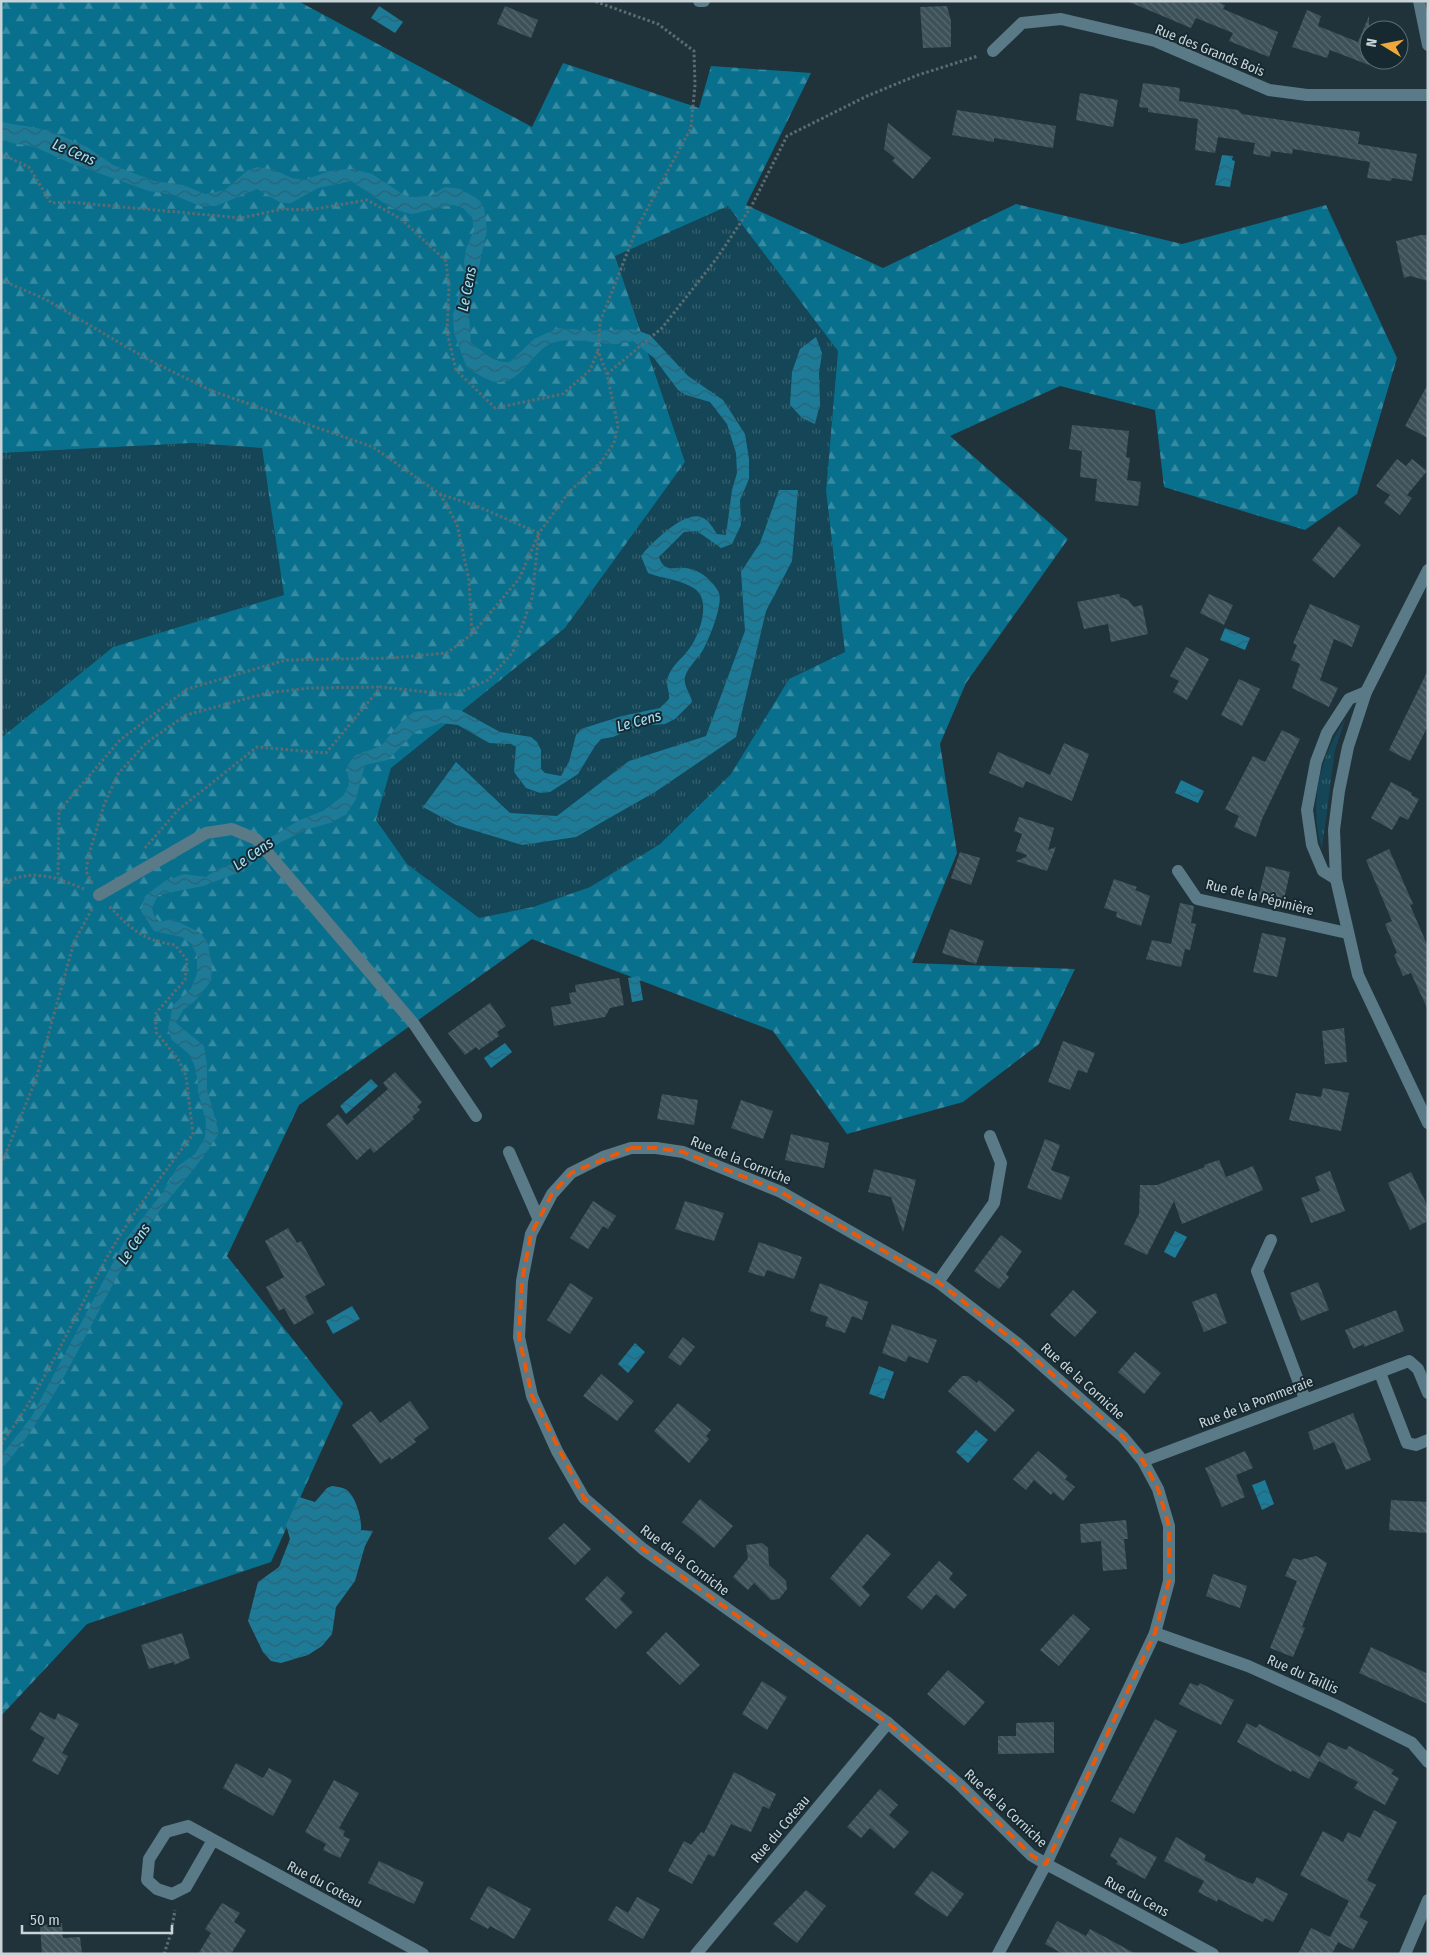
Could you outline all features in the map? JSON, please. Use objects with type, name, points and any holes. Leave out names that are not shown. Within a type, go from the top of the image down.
[{"type":"street","points":[[1419,1],[1428,45]]},
{"type":"street","name":"Rue des Grands Bois","points":[[993,51],[1022,23],[1061,19],[1154,42],[1269,90],[1307,95],[1428,95]]},
{"type":"street","points":[[1428,570],[1366,692],[1348,747],[1339,791],[1334,830],[1336,879],[1358,975],[1428,1123]]},
{"type":"street","points":[[1336,879],[1322,871],[1312,845],[1308,810],[1316,762],[1326,733],[1349,699],[1366,692]]},
{"type":"street","points":[[99,895],[206,834],[232,830],[256,838],[414,1024],[476,1116]]},
{"type":"street","name":"Rue de la Pépinière","points":[[1178,871],[1197,899],[1347,933]]},
{"type":"street","points":[[938,1282],[994,1203],[1001,1163],[990,1136]]},
{"type":"street","name":"Rue de la Corniche","points":[[631,1148],[656,1148],[684,1152],[781,1192],[938,1282],[1018,1343],[1123,1437],[1143,1461],[1158,1489],[1169,1526],[1169,1581],[1155,1633],[1046,1864],[1030,1855],[959,1784],[888,1723],[643,1549],[584,1498],[557,1451],[532,1396],[519,1337],[522,1281],[531,1234],[552,1194],[571,1174],[603,1156],[631,1148]]},
{"type":"street","points":[[509,1152],[538,1218]]},
{"type":"street","points":[[1271,1240],[1257,1271],[1305,1399]]},
{"type":"street","name":"Rue de la Pommeraie","points":[[1143,1461],[1409,1361],[1418,1369],[1428,1393]]},
{"type":"street","points":[[1380,1373],[1407,1442],[1416,1445],[1428,1440]]},
{"type":"street","name":"Rue du Taillis","points":[[1155,1633],[1248,1666],[1337,1706],[1412,1743],[1428,1762]]},
{"type":"street","name":"Rue du Coteau","points":[[696,1954],[888,1723]]},
{"type":"street","name":"Rue du Coteau","points":[[172,1894],[157,1889],[147,1880],[149,1859],[166,1832],[188,1826],[423,1954]]},
{"type":"street","points":[[172,1894],[186,1887],[213,1840]]},
{"type":"street","points":[[998,1954],[1046,1864]]},
{"type":"street","name":"Rue du Cens","points":[[1046,1864],[1213,1954]]},
{"type":"street","points":[[1405,1954],[1428,1900]]},
{"type":"path","points":[[1,154],[29,167],[50,203],[69,202],[241,218],[282,209],[309,210],[367,200],[401,219],[446,261],[449,288],[447,332],[456,370],[495,408],[563,394],[590,370],[598,349],[600,322],[637,228],[691,128],[695,85],[694,51],[658,24],[594,1]]},
{"type":"path","points":[[607,374],[662,328],[717,258],[751,207],[787,136],[867,96],[918,76],[993,51]]},
{"type":"path","points":[[1,280],[45,298],[149,360],[212,391],[373,446],[440,494],[479,507],[539,533]]},
{"type":"path","points":[[58,878],[59,811],[120,740],[187,689],[286,660],[391,658],[447,653],[472,634],[519,579],[539,533],[569,492],[601,462],[614,443],[618,426],[607,374],[598,349]]},
{"type":"path","points":[[440,494],[457,524],[469,580],[472,634]]},
{"type":"path","points":[[1,1444],[18,1422],[66,1339],[106,1259],[148,1192],[193,1134],[186,1076],[178,1059],[156,1032],[156,1013],[185,980],[187,960],[175,945],[154,942],[131,930],[99,895],[86,872],[104,805],[118,774],[146,743],[186,716],[267,693],[308,688],[382,687],[454,695],[488,680],[513,652],[532,598],[539,533]]},
{"type":"path","points":[[144,849],[178,810],[257,747],[326,753],[382,687]]},
{"type":"path","points":[[1,886],[8,881],[30,874],[58,878],[99,895]]},
{"type":"path","points":[[1,1165],[36,1079],[74,942],[99,895]]},
{"type":"path","points":[[164,1954],[176,1916],[172,1894]]},
{"type":"highlighted area","points":[[631,1148],[656,1148],[683,1152],[781,1192],[938,1282],[1017,1343],[1123,1437],[1143,1461],[1158,1489],[1169,1526],[1169,1581],[1155,1633],[1046,1864],[1031,1855],[959,1784],[888,1723],[643,1549],[584,1498],[532,1396],[519,1337],[522,1281],[531,1234],[552,1194],[571,1173]]},
{"type":"green space","points":[[1,1],[298,1],[532,127],[563,63],[699,108],[711,66],[811,73],[746,205],[883,268],[1016,204],[1182,244],[1326,205],[1397,358],[1357,494],[1305,530],[1164,487],[1155,410],[1060,386],[950,436],[1068,539],[966,683],[940,744],[957,853],[912,963],[1075,969],[1039,1044],[963,1102],[847,1134],[773,1031],[532,939],[299,1105],[227,1256],[343,1403],[271,1562],[87,1624],[1,1716],[1,738],[113,647],[284,595],[262,448],[192,443],[1,453]],"holes":[[[728,206],[838,351],[826,491],[845,652],[789,679],[731,774],[660,844],[590,887],[533,907],[479,918],[407,864],[376,820],[391,768],[565,628],[685,462],[615,256]]]},
{"type":"green space","points":[[728,206],[838,351],[826,491],[845,652],[789,679],[731,774],[660,844],[590,887],[533,907],[479,919],[407,864],[376,820],[391,767],[565,628],[685,462],[615,255]]},
{"type":"green space","points":[[192,443],[262,448],[284,595],[113,647],[1,738],[1,453]]},
{"type":"green space","points":[[1345,720],[1335,750],[1322,849],[1316,816],[1319,782],[1329,749]]},
{"type":"water","points":[[379,6],[403,22],[395,33],[371,18]]},
{"type":"water","name":"Le Cens","points":[[1,122],[48,130],[87,147],[113,165],[154,181],[183,185],[205,194],[225,190],[248,170],[258,167],[304,180],[333,170],[353,169],[372,174],[410,197],[430,196],[445,187],[460,189],[480,201],[484,208],[487,230],[477,276],[468,303],[471,343],[494,359],[510,362],[534,339],[558,328],[591,331],[633,329],[650,335],[688,376],[723,400],[745,434],[749,459],[749,479],[740,500],[741,525],[732,544],[721,548],[697,531],[684,532],[659,557],[661,563],[668,568],[691,569],[703,575],[714,585],[720,598],[707,643],[685,677],[685,684],[692,702],[675,719],[665,724],[638,726],[613,737],[601,739],[578,774],[550,792],[540,793],[526,788],[514,772],[516,747],[511,744],[489,743],[458,725],[441,723],[415,732],[388,760],[365,765],[356,799],[346,815],[330,823],[305,830],[276,845],[243,871],[203,886],[158,895],[152,908],[154,915],[160,922],[172,919],[199,932],[207,941],[212,964],[211,981],[196,1000],[183,1010],[176,1023],[204,1046],[207,1065],[207,1089],[219,1133],[135,1246],[57,1390],[40,1418],[1,1470],[1,1456],[32,1416],[125,1240],[163,1192],[178,1166],[195,1154],[205,1137],[206,1121],[198,1092],[194,1064],[188,1053],[172,1040],[168,1030],[173,1005],[191,989],[197,973],[197,955],[191,944],[182,937],[154,931],[141,911],[145,896],[165,881],[184,874],[206,877],[218,869],[239,862],[259,844],[300,820],[323,811],[343,796],[349,785],[347,767],[351,760],[356,755],[381,746],[401,722],[414,712],[439,709],[460,710],[500,732],[531,737],[537,742],[541,750],[541,769],[545,773],[561,776],[569,762],[576,735],[581,729],[622,716],[660,708],[669,699],[667,680],[670,673],[697,636],[702,619],[703,602],[700,594],[690,586],[648,573],[641,556],[668,529],[694,516],[706,520],[717,534],[726,535],[732,490],[737,473],[736,453],[727,424],[710,402],[686,395],[678,390],[654,358],[633,341],[614,344],[577,341],[555,342],[540,351],[520,373],[504,382],[492,381],[467,368],[454,333],[453,314],[465,275],[466,249],[474,230],[472,217],[463,208],[453,205],[412,214],[403,212],[390,207],[351,181],[318,188],[291,203],[281,203],[257,189],[216,206],[200,206],[174,195],[149,191],[70,163],[35,147],[1,141]]},
{"type":"water","points":[[1222,155],[1233,156],[1232,160],[1235,161],[1230,187],[1215,185]]},
{"type":"water","points":[[816,337],[822,353],[819,373],[820,404],[815,424],[802,418],[790,405],[792,372],[800,349]]},
{"type":"water","points":[[779,490],[798,490],[792,561],[766,611],[736,737],[655,792],[576,837],[522,845],[456,825],[423,807],[456,762],[510,813],[557,816],[629,761],[706,736],[745,631],[741,572],[760,543]]},
{"type":"water","points":[[1225,628],[1250,638],[1245,650],[1220,640]]},
{"type":"water","points":[[1181,780],[1204,791],[1198,803],[1175,793]]},
{"type":"water","points":[[639,976],[643,1000],[632,1002],[628,978]]},
{"type":"water","points":[[505,1043],[512,1052],[491,1068],[484,1058]]},
{"type":"water","points":[[371,1079],[378,1086],[346,1114],[340,1106]]},
{"type":"water","points":[[1175,1231],[1187,1237],[1175,1258],[1164,1252]]},
{"type":"water","points":[[352,1306],[360,1319],[333,1334],[326,1321]]},
{"type":"water","points":[[635,1343],[645,1352],[628,1373],[618,1364]]},
{"type":"water","points":[[879,1366],[894,1372],[884,1399],[869,1394]]},
{"type":"water","points":[[976,1430],[988,1440],[968,1463],[956,1452]]},
{"type":"water","points":[[1265,1480],[1274,1504],[1262,1510],[1252,1485]]},
{"type":"water","points":[[332,1486],[343,1488],[351,1494],[358,1509],[361,1530],[373,1531],[365,1546],[355,1581],[336,1607],[332,1634],[322,1646],[308,1655],[281,1663],[271,1661],[263,1652],[248,1621],[258,1582],[279,1567],[290,1539],[286,1525],[299,1497],[315,1502],[327,1488]]},
{"type":"building","points":[[1127,1],[1215,1],[1225,5],[1223,9],[1278,32],[1269,57],[1229,41],[1233,33],[1196,18],[1191,28]]},
{"type":"building","points":[[505,6],[538,20],[531,38],[497,24]]},
{"type":"building","points":[[947,6],[951,21],[951,47],[923,48],[920,7]]},
{"type":"building","points":[[1307,10],[1321,16],[1318,26],[1358,42],[1359,40],[1359,61],[1330,50],[1327,58],[1292,47]]},
{"type":"building","points":[[1143,83],[1180,88],[1179,101],[1238,110],[1242,114],[1360,132],[1358,144],[1417,154],[1412,181],[1392,178],[1391,181],[1367,178],[1370,162],[1293,149],[1292,154],[1271,151],[1270,157],[1253,154],[1255,143],[1218,137],[1215,153],[1195,150],[1198,119],[1148,112],[1148,108],[1139,107]]},
{"type":"building","points":[[1080,93],[1118,100],[1113,127],[1076,120]]},
{"type":"building","points":[[957,110],[1056,126],[1053,148],[994,138],[994,142],[952,135]]},
{"type":"building","points":[[888,123],[931,158],[913,179],[892,161],[895,158],[884,149]]},
{"type":"building","points":[[1428,235],[1428,281],[1410,276],[1404,278],[1396,241]]},
{"type":"building","points":[[1428,384],[1428,438],[1405,426]]},
{"type":"building","points":[[1072,425],[1129,431],[1126,457],[1130,458],[1127,480],[1141,482],[1138,506],[1095,501],[1097,479],[1080,477],[1082,451],[1069,449]]},
{"type":"building","points":[[1397,459],[1406,466],[1412,459],[1427,471],[1407,495],[1412,498],[1400,515],[1384,503],[1390,495],[1376,486]]},
{"type":"building","points":[[1339,526],[1361,545],[1334,578],[1312,560]]},
{"type":"building","points":[[1119,594],[1120,597],[1128,600],[1134,607],[1142,605],[1148,634],[1111,642],[1108,624],[1084,629],[1077,602]]},
{"type":"building","points":[[1209,594],[1233,605],[1224,625],[1200,613]]},
{"type":"building","points":[[1310,604],[1360,626],[1352,647],[1334,639],[1320,680],[1338,688],[1329,707],[1292,688],[1300,664],[1291,660],[1297,645],[1293,643]]},
{"type":"building","points":[[1186,647],[1209,659],[1187,700],[1173,692],[1179,681],[1170,676]]},
{"type":"building","points":[[1428,670],[1428,726],[1410,761],[1389,750]]},
{"type":"building","points":[[1239,679],[1260,689],[1242,726],[1221,715]]},
{"type":"building","points":[[1282,730],[1300,739],[1262,819],[1256,837],[1234,827],[1239,816],[1225,809],[1253,756],[1265,762]]},
{"type":"building","points":[[1064,743],[1089,754],[1072,801],[1026,781],[1023,788],[989,773],[998,752],[1050,775]]},
{"type":"building","points":[[1391,782],[1419,799],[1408,820],[1400,816],[1392,830],[1371,818]]},
{"type":"building","points":[[1019,817],[1054,828],[1048,850],[1056,847],[1047,871],[1016,861],[1027,855],[1016,851],[1022,834],[1014,831]]},
{"type":"building","points":[[1389,849],[1413,904],[1410,905],[1428,947],[1428,1010],[1411,973],[1403,976],[1394,955],[1397,953],[1385,924],[1392,921],[1366,860]]},
{"type":"building","points":[[960,852],[980,858],[971,885],[951,878]]},
{"type":"building","points":[[1266,866],[1290,872],[1283,904],[1258,898]]},
{"type":"building","points":[[1114,879],[1137,887],[1135,890],[1150,896],[1141,926],[1116,917],[1117,912],[1104,908]]},
{"type":"building","points":[[1180,903],[1194,906],[1191,923],[1196,924],[1190,950],[1185,949],[1181,967],[1146,959],[1152,940],[1171,944]]},
{"type":"building","points":[[950,929],[984,941],[976,964],[942,953]]},
{"type":"building","points":[[1262,933],[1286,938],[1277,977],[1253,972]]},
{"type":"building","points":[[619,978],[624,1005],[610,1008],[605,1017],[554,1026],[551,1007],[571,1004],[569,993],[576,992],[575,985]]},
{"type":"building","points":[[490,1003],[506,1026],[497,1032],[499,1036],[479,1050],[476,1047],[465,1055],[448,1033]]},
{"type":"building","points":[[1344,1028],[1347,1062],[1325,1064],[1322,1031]]},
{"type":"building","points":[[1063,1041],[1095,1053],[1087,1073],[1078,1070],[1070,1090],[1048,1082]]},
{"type":"building","points":[[395,1072],[422,1102],[417,1107],[420,1110],[412,1117],[414,1119],[374,1153],[370,1148],[357,1160],[326,1125],[338,1114],[347,1125],[388,1089],[383,1083]]},
{"type":"building","points":[[1323,1088],[1349,1093],[1341,1131],[1289,1120],[1296,1093],[1321,1097]]},
{"type":"building","points":[[662,1094],[698,1100],[694,1125],[657,1119]]},
{"type":"building","points":[[741,1100],[773,1111],[763,1139],[731,1128]]},
{"type":"building","points":[[791,1134],[829,1143],[824,1168],[785,1160]]},
{"type":"building","points":[[1045,1139],[1060,1145],[1051,1170],[1070,1177],[1061,1200],[1027,1188]]},
{"type":"building","points":[[1219,1160],[1226,1177],[1253,1166],[1263,1190],[1182,1224],[1174,1201],[1147,1255],[1124,1244],[1139,1214],[1140,1185],[1157,1185]]},
{"type":"building","points":[[874,1169],[916,1180],[903,1232],[891,1197],[868,1192]]},
{"type":"building","points":[[1330,1171],[1345,1211],[1311,1223],[1301,1198],[1320,1191],[1315,1177]]},
{"type":"building","points":[[1411,1172],[1428,1207],[1428,1221],[1410,1230],[1388,1183]]},
{"type":"building","points":[[593,1201],[616,1216],[608,1229],[603,1226],[588,1249],[570,1238]]},
{"type":"building","points":[[685,1201],[724,1213],[714,1241],[675,1229]]},
{"type":"building","points":[[288,1228],[297,1243],[301,1241],[325,1285],[305,1296],[314,1313],[294,1325],[284,1308],[279,1311],[266,1287],[284,1277],[265,1241]]},
{"type":"building","points":[[1001,1235],[1022,1251],[1006,1274],[1009,1277],[999,1289],[974,1271]]},
{"type":"building","points":[[759,1242],[802,1257],[794,1279],[767,1270],[764,1277],[748,1272]]},
{"type":"building","points":[[1318,1282],[1329,1310],[1301,1321],[1290,1293]]},
{"type":"building","points":[[570,1283],[593,1298],[570,1334],[547,1320]]},
{"type":"building","points":[[820,1283],[868,1302],[862,1320],[852,1316],[845,1333],[825,1326],[828,1317],[810,1311]]},
{"type":"building","points":[[1073,1290],[1097,1312],[1075,1337],[1050,1315]]},
{"type":"building","points":[[1216,1293],[1227,1323],[1204,1332],[1192,1302]]},
{"type":"building","points":[[1396,1310],[1404,1331],[1364,1347],[1364,1344],[1353,1349],[1345,1330]]},
{"type":"building","points":[[892,1324],[937,1340],[928,1363],[908,1356],[906,1362],[882,1353]]},
{"type":"building","points":[[683,1337],[695,1347],[680,1366],[668,1357]]},
{"type":"building","points":[[1135,1352],[1161,1373],[1144,1394],[1118,1372]]},
{"type":"building","points":[[601,1374],[634,1401],[617,1421],[583,1396]]},
{"type":"building","points":[[962,1376],[968,1376],[977,1383],[979,1380],[1015,1410],[995,1432],[948,1391]]},
{"type":"building","points":[[410,1401],[429,1428],[414,1439],[416,1442],[391,1460],[390,1457],[380,1464],[352,1425],[371,1411],[380,1423]]},
{"type":"building","points":[[678,1403],[711,1430],[706,1436],[709,1439],[689,1463],[654,1431]]},
{"type":"building","points":[[1353,1413],[1371,1460],[1346,1470],[1334,1442],[1314,1450],[1308,1432]]},
{"type":"building","points":[[1038,1451],[1068,1476],[1065,1479],[1075,1487],[1063,1501],[1053,1492],[1051,1495],[1034,1480],[1026,1490],[1013,1479]]},
{"type":"building","points":[[1245,1451],[1253,1468],[1236,1475],[1245,1497],[1222,1507],[1205,1468]]},
{"type":"building","points":[[700,1499],[733,1526],[714,1548],[682,1522]]},
{"type":"building","points":[[1391,1500],[1428,1502],[1427,1533],[1389,1530]]},
{"type":"building","points":[[1126,1520],[1128,1539],[1124,1539],[1127,1569],[1103,1571],[1101,1541],[1081,1543],[1080,1524]]},
{"type":"building","points":[[564,1523],[591,1549],[575,1565],[548,1538]]},
{"type":"building","points":[[867,1534],[891,1554],[862,1587],[870,1595],[860,1607],[830,1578]]},
{"type":"building","points":[[762,1543],[768,1548],[769,1565],[786,1581],[787,1589],[779,1599],[771,1600],[754,1583],[748,1590],[733,1577],[748,1558],[746,1545]]},
{"type":"building","points":[[1316,1556],[1327,1563],[1302,1627],[1305,1628],[1293,1657],[1270,1648],[1297,1581],[1285,1576],[1293,1558],[1300,1560]]},
{"type":"building","points":[[939,1561],[953,1573],[949,1579],[967,1595],[954,1609],[936,1594],[922,1610],[907,1597]]},
{"type":"building","points":[[1213,1574],[1247,1586],[1240,1608],[1206,1596]]},
{"type":"building","points":[[607,1576],[625,1593],[620,1599],[633,1612],[616,1629],[585,1599]]},
{"type":"building","points":[[1073,1614],[1090,1629],[1059,1666],[1040,1650]]},
{"type":"building","points":[[666,1632],[700,1665],[680,1685],[646,1653]]},
{"type":"building","points":[[182,1633],[190,1658],[174,1665],[174,1662],[149,1669],[141,1645]]},
{"type":"building","points":[[1371,1647],[1428,1674],[1428,1704],[1359,1673]]},
{"type":"building","points":[[948,1670],[985,1702],[964,1726],[927,1694]]},
{"type":"building","points":[[762,1681],[787,1697],[767,1730],[742,1714]]},
{"type":"building","points":[[1190,1683],[1198,1686],[1200,1683],[1234,1700],[1221,1725],[1179,1704]]},
{"type":"building","points":[[40,1712],[55,1720],[58,1713],[79,1724],[62,1753],[68,1756],[58,1775],[32,1761],[45,1738],[30,1729]]},
{"type":"building","points":[[1155,1719],[1177,1731],[1134,1814],[1111,1801]]},
{"type":"building","points":[[1054,1722],[1054,1753],[998,1754],[998,1736],[1016,1736],[1016,1723]]},
{"type":"building","points":[[1247,1723],[1256,1728],[1259,1724],[1320,1757],[1328,1742],[1346,1750],[1349,1746],[1394,1770],[1391,1774],[1399,1778],[1385,1805],[1354,1788],[1358,1782],[1319,1761],[1309,1779],[1292,1770],[1291,1772],[1237,1742]]},
{"type":"building","points":[[236,1763],[263,1778],[269,1768],[292,1780],[273,1816],[223,1788]]},
{"type":"building","points":[[734,1772],[776,1794],[769,1809],[763,1806],[751,1832],[731,1824],[714,1857],[708,1854],[692,1884],[668,1871],[684,1841],[691,1845],[701,1832],[704,1833]]},
{"type":"building","points":[[334,1780],[359,1793],[339,1828],[345,1831],[343,1836],[350,1839],[340,1858],[323,1850],[326,1844],[305,1832]]},
{"type":"building","points":[[880,1789],[898,1805],[889,1815],[909,1832],[894,1849],[870,1828],[861,1838],[847,1827]]},
{"type":"building","points":[[1374,1810],[1397,1822],[1367,1880],[1376,1885],[1359,1917],[1368,1922],[1353,1950],[1338,1942],[1332,1954],[1298,1954],[1311,1928],[1330,1937],[1349,1901],[1300,1875],[1323,1831],[1343,1842],[1348,1832],[1360,1838]]},
{"type":"building","points":[[1120,1837],[1157,1857],[1145,1879],[1116,1864],[1118,1861],[1110,1856]]},
{"type":"building","points":[[1176,1837],[1206,1855],[1204,1860],[1240,1879],[1253,1884],[1257,1877],[1288,1894],[1273,1922],[1265,1918],[1263,1922],[1218,1899],[1217,1902],[1198,1892],[1204,1881],[1164,1861]]},
{"type":"building","points":[[379,1861],[424,1882],[414,1904],[368,1883]]},
{"type":"building","points":[[932,1871],[964,1894],[947,1917],[914,1894]]},
{"type":"building","points":[[488,1886],[531,1909],[514,1939],[490,1926],[488,1929],[470,1919]]},
{"type":"building","points":[[806,1890],[826,1906],[797,1943],[773,1924]]},
{"type":"building","points":[[637,1897],[660,1909],[643,1939],[608,1920],[616,1906],[628,1913]]},
{"type":"building","points":[[222,1903],[240,1913],[234,1922],[246,1930],[231,1954],[198,1954],[211,1933],[205,1929]]},
{"type":"building","points":[[1057,1921],[1086,1936],[1090,1929],[1136,1954],[1063,1954],[1045,1944]]},
{"type":"building","points":[[62,1923],[63,1938],[80,1937],[82,1954],[42,1954],[40,1925]]}]
